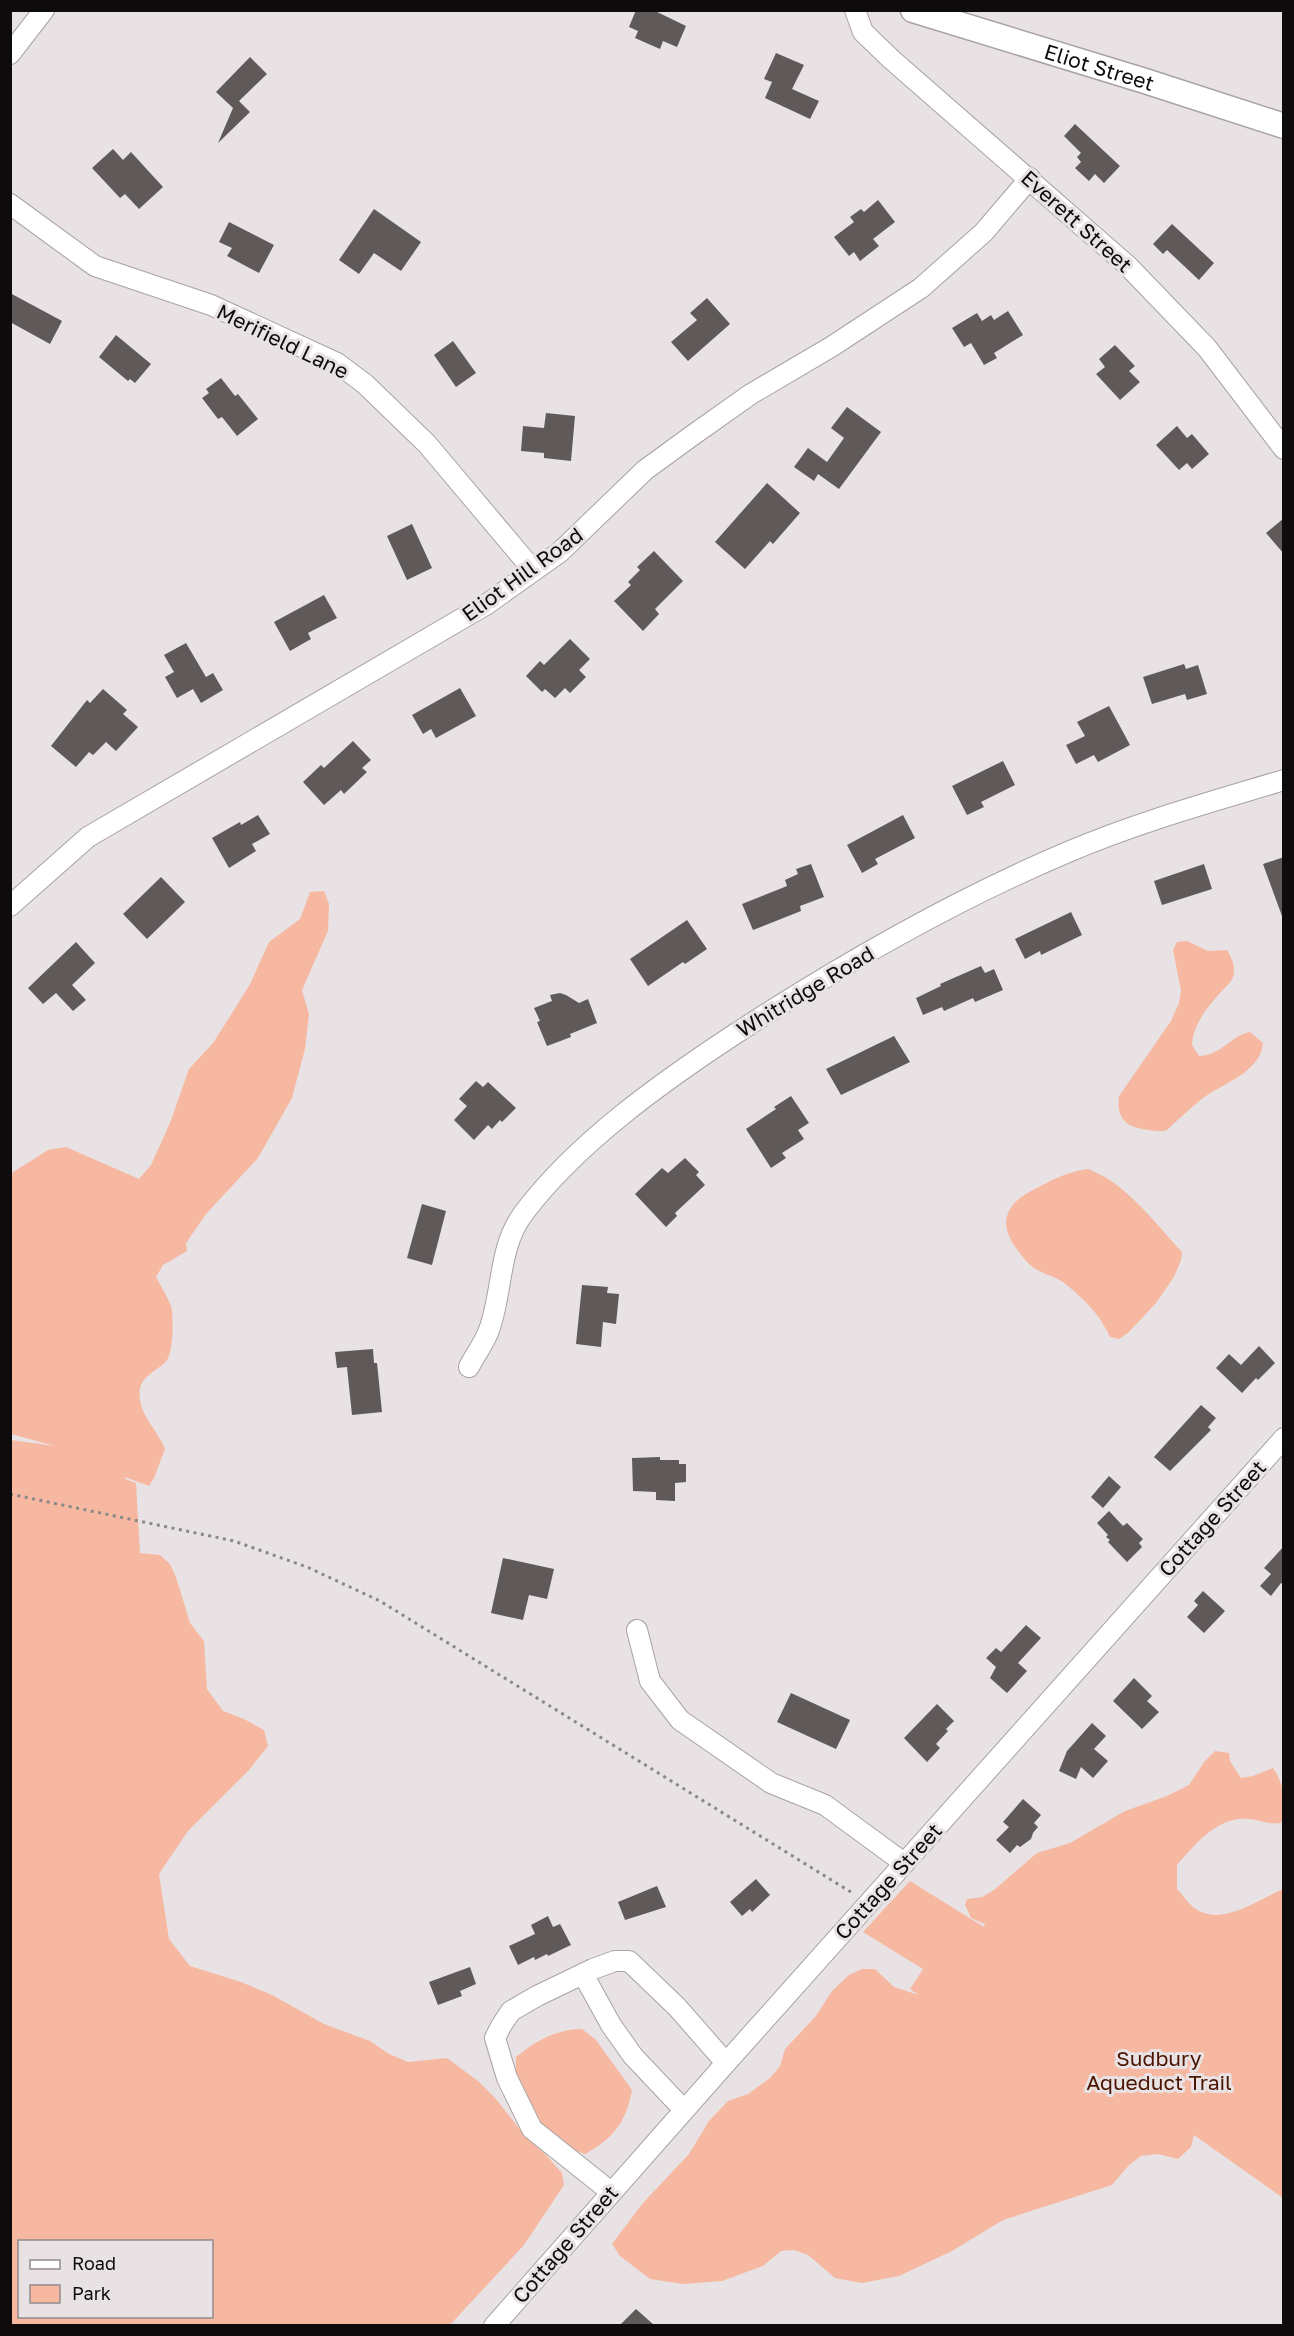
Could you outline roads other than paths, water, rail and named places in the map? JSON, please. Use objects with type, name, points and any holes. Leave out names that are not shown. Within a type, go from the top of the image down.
[{"type":"main road","name":"Eliot Street","points":[[913,10],[1284,126]]},
{"type":"street","points":[[10,54],[44,10]]},
{"type":"street","name":"Everett Street","points":[[855,10],[863,32],[870,39],[1128,266],[1207,348],[1284,449]]},
{"type":"street","name":"Eliot Hill Road","points":[[10,906],[88,837],[487,604],[560,552],[645,470],[717,417],[751,394],[874,321],[921,288],[984,232],[1030,178]]},
{"type":"street","name":"Merifield Lane","points":[[10,204],[95,266],[211,306],[337,363],[365,384],[427,444],[533,570]]},
{"type":"street","name":"Whitridge Road","points":[[469,1366],[489,1330],[504,1255],[521,1217],[557,1173],[608,1127],[688,1065],[781,1004],[920,923],[1027,871],[1069,851],[1153,819],[1284,780]]},
{"type":"street","name":"Cottage Street","points":[[494,2325],[1284,1438]]},
{"type":"street","points":[[637,1630],[650,1681],[680,1720],[771,1783],[825,1805],[904,1863]]},
{"type":"street","points":[[611,2192],[531,2129],[507,2078],[495,2038],[501,2025],[512,2011],[583,1974],[615,1961],[629,1961],[677,2007],[726,2063]]},
{"type":"street","points":[[583,1974],[611,2025],[633,2056],[684,2110]]},
{"type":"park label","name":"Sudbury Aqueduct Trail","points":[[1159,2070]]}]
